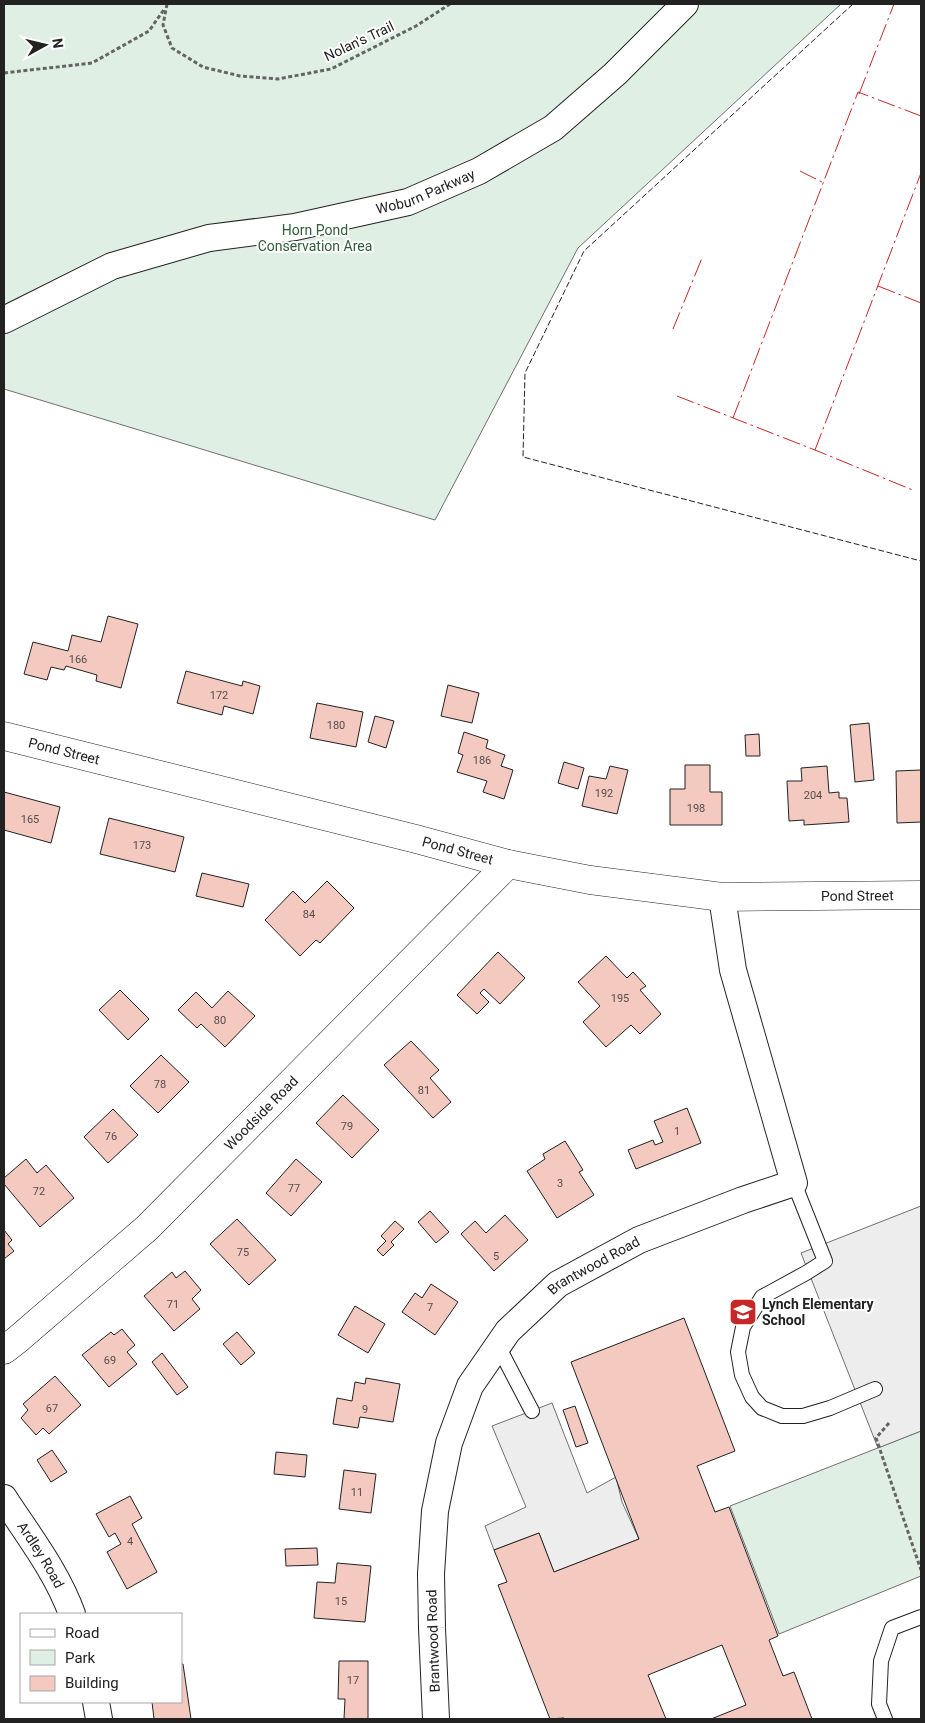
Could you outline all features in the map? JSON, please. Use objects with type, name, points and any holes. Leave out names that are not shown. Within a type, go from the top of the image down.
[{"type":"street","name":"Woburn Parkway","points":[[4,320],[112,266],[209,238],[295,227],[408,202],[479,171],[553,128],[615,74],[685,4]]},
{"type":"street","name":"Pond Street","points":[[4,736],[416,839],[508,864],[590,880],[722,897],[921,895]]},
{"type":"street","name":"Woodside Road","points":[[4,1350],[147,1228],[508,864]]},
{"type":"street","points":[[722,897],[734,970],[794,1183]]},
{"type":"street","name":"Brantwood Road","points":[[436,1719],[431,1583],[435,1511],[449,1443],[470,1386],[508,1332],[558,1284],[639,1240],[743,1200],[794,1183]]},
{"type":"street","name":"Ardley Road","points":[[4,1498],[46,1561],[67,1600],[72,1613]]},
{"type":"street","points":[[96,1703],[99,1719]]},
{"type":"lane","points":[[794,1183],[824,1261],[762,1297],[743,1327],[738,1352],[742,1375],[752,1397],[762,1408],[782,1416],[803,1416],[830,1408],[875,1388]]},
{"type":"lane","points":[[498,1346],[532,1411]]},
{"type":"lane","points":[[886,1719],[879,1704],[881,1661],[892,1628],[921,1617]]},
{"type":"path","name":"Nolan's Trail","points":[[167,5],[163,25],[172,48],[203,67],[240,76],[278,79],[331,69],[416,26],[450,4]]},
{"type":"path","points":[[4,73],[92,63],[149,31],[167,5]]},
{"type":"path","points":[[889,1423],[876,1438],[921,1570]]},
{"type":"green space","name":"Horn Pond Conservation Area","points":[[4,4],[841,4],[578,248],[435,520],[4,389]]},
{"type":"green space","points":[[921,1431],[921,1576],[779,1634],[730,1506]]},
{"type":"shaded area","points":[[921,1206],[921,1431],[878,1448],[801,1253]]},
{"type":"shaded area","points":[[552,1403],[587,1493],[616,1477],[622,1502],[639,1539],[554,1572],[539,1533],[494,1550],[485,1526],[526,1507],[492,1426]]},
{"type":"building","points":[[108,616],[138,624],[121,688],[96,681],[97,675],[66,666],[64,670],[51,667],[47,680],[24,674],[33,642],[68,651],[72,635],[101,642]]},
{"type":"building","points":[[186,671],[242,686],[243,681],[260,686],[253,714],[224,706],[222,715],[177,703]]},
{"type":"building","points":[[448,685],[479,693],[472,723],[441,716]]},
{"type":"building","points":[[317,703],[363,712],[356,747],[310,738]]},
{"type":"building","points":[[375,716],[394,721],[386,748],[368,742]]},
{"type":"building","points":[[869,723],[874,780],[855,782],[850,725]]},
{"type":"building","points":[[464,732],[488,740],[486,748],[505,755],[501,766],[513,770],[504,799],[483,792],[487,781],[457,772],[463,755],[458,753]]},
{"type":"building","points":[[759,734],[760,756],[746,756],[745,735]]},
{"type":"building","points":[[564,762],[584,768],[578,789],[558,783]]},
{"type":"building","points":[[685,765],[710,765],[710,792],[722,792],[722,825],[670,825],[670,789],[685,789]]},
{"type":"building","points":[[610,766],[628,770],[617,814],[582,806],[589,776],[606,779]]},
{"type":"building","points":[[827,766],[829,793],[839,792],[839,798],[847,798],[849,822],[804,825],[804,820],[789,821],[787,781],[802,781],[801,768]]},
{"type":"building","points":[[921,770],[921,822],[897,823],[896,771]]},
{"type":"building","points":[[4,792],[60,807],[51,843],[4,830]]},
{"type":"building","points":[[109,818],[184,837],[175,872],[100,854]]},
{"type":"building","points":[[202,873],[249,884],[243,907],[196,896]]},
{"type":"building","points":[[327,881],[354,908],[320,943],[316,940],[300,956],[265,920],[293,891],[305,903]]},
{"type":"building","points":[[498,952],[525,978],[500,1004],[484,989],[480,993],[489,1002],[477,1014],[457,995]]},
{"type":"building","points":[[606,956],[627,978],[633,972],[646,986],[640,990],[661,1014],[640,1034],[631,1025],[606,1047],[583,1022],[600,1006],[578,982]]},
{"type":"building","points":[[120,990],[149,1019],[128,1040],[99,1010]]},
{"type":"building","points":[[228,991],[255,1016],[225,1047],[201,1024],[197,1028],[178,1010],[196,992],[212,1008]]},
{"type":"building","points":[[411,1041],[439,1070],[430,1078],[451,1102],[433,1118],[384,1065]]},
{"type":"building","points":[[161,1055],[189,1082],[158,1113],[130,1086]]},
{"type":"building","points":[[343,1095],[379,1130],[352,1158],[316,1123]]},
{"type":"building","points":[[687,1108],[701,1143],[636,1169],[628,1150],[653,1140],[655,1145],[663,1142],[654,1121]]},
{"type":"building","points":[[113,1109],[138,1135],[108,1163],[84,1137]]},
{"type":"building","points":[[565,1141],[583,1170],[579,1172],[594,1195],[557,1218],[527,1171],[545,1159],[543,1154]]},
{"type":"building","points":[[26,1159],[37,1173],[46,1165],[74,1198],[40,1227],[4,1184],[4,1178]]},
{"type":"building","points":[[296,1159],[322,1182],[291,1216],[266,1193]]},
{"type":"building","points":[[430,1211],[449,1232],[436,1243],[418,1222]]},
{"type":"building","points":[[505,1215],[528,1240],[494,1271],[461,1234],[475,1221],[486,1233]]},
{"type":"building","points":[[237,1219],[276,1260],[249,1285],[210,1244]]},
{"type":"building","points":[[395,1221],[404,1229],[391,1242],[394,1245],[383,1256],[377,1250],[386,1241],[381,1236]]},
{"type":"building","points":[[4,1230],[12,1240],[8,1244],[14,1251],[4,1259]]},
{"type":"building","points":[[185,1271],[201,1290],[192,1299],[200,1309],[174,1331],[144,1296],[172,1272],[176,1278]]},
{"type":"building","points":[[431,1284],[458,1302],[435,1335],[402,1312],[415,1293],[422,1298]]},
{"type":"building","points":[[355,1306],[385,1324],[368,1353],[338,1335]]},
{"type":"building","points":[[684,1318],[735,1451],[697,1466],[715,1512],[729,1507],[778,1636],[769,1640],[783,1676],[794,1672],[812,1719],[711,1719],[746,1705],[722,1645],[648,1675],[666,1719],[550,1719],[498,1585],[507,1582],[494,1550],[539,1533],[554,1572],[639,1539],[571,1362]]},
{"type":"building","points":[[122,1329],[135,1345],[127,1352],[137,1364],[109,1387],[82,1355],[111,1332],[114,1335]]},
{"type":"building","points":[[237,1332],[255,1353],[241,1365],[223,1344]]},
{"type":"building","points":[[162,1353],[188,1387],[177,1395],[152,1362]]},
{"type":"building","points":[[55,1376],[81,1405],[49,1434],[43,1428],[36,1435],[21,1418],[28,1410],[23,1404]]},
{"type":"building","points":[[366,1378],[400,1384],[393,1422],[360,1417],[358,1428],[333,1424],[337,1398],[352,1401],[355,1382],[365,1384]]},
{"type":"building","points":[[575,1406],[588,1443],[576,1447],[563,1410]]},
{"type":"building","points":[[52,1450],[67,1472],[51,1482],[37,1460]]},
{"type":"building","points":[[276,1452],[307,1455],[305,1477],[274,1474]]},
{"type":"building","points":[[344,1470],[376,1474],[371,1513],[339,1509]]},
{"type":"building","points":[[130,1496],[142,1518],[132,1524],[157,1572],[127,1589],[107,1552],[121,1544],[115,1533],[109,1537],[96,1514]]},
{"type":"building","points":[[317,1548],[318,1565],[286,1566],[285,1549]]},
{"type":"building","points":[[337,1563],[371,1566],[365,1622],[314,1618],[317,1582],[335,1583]]},
{"type":"building","points":[[339,1661],[368,1661],[368,1719],[344,1719],[345,1699],[338,1699]]},
{"type":"building","points":[[183,1664],[191,1719],[154,1719],[152,1703],[182,1703]]},
{"type":"fence","points":[[853,4],[584,251],[525,373],[523,457],[921,561]]},
{"type":"power","points":[[859,94],[894,4]]},
{"type":"power","points":[[733,418],[858,92],[921,116]]},
{"type":"power","points":[[800,171],[824,183]]},
{"type":"power","points":[[815,450],[921,173]]},
{"type":"power","points":[[673,329],[702,258]]},
{"type":"power","points":[[878,286],[921,303]]},
{"type":"power","points":[[677,396],[915,491]]},
{"type":"place","name":"Lynch Elementary School","points":[[743,1312]]}]
